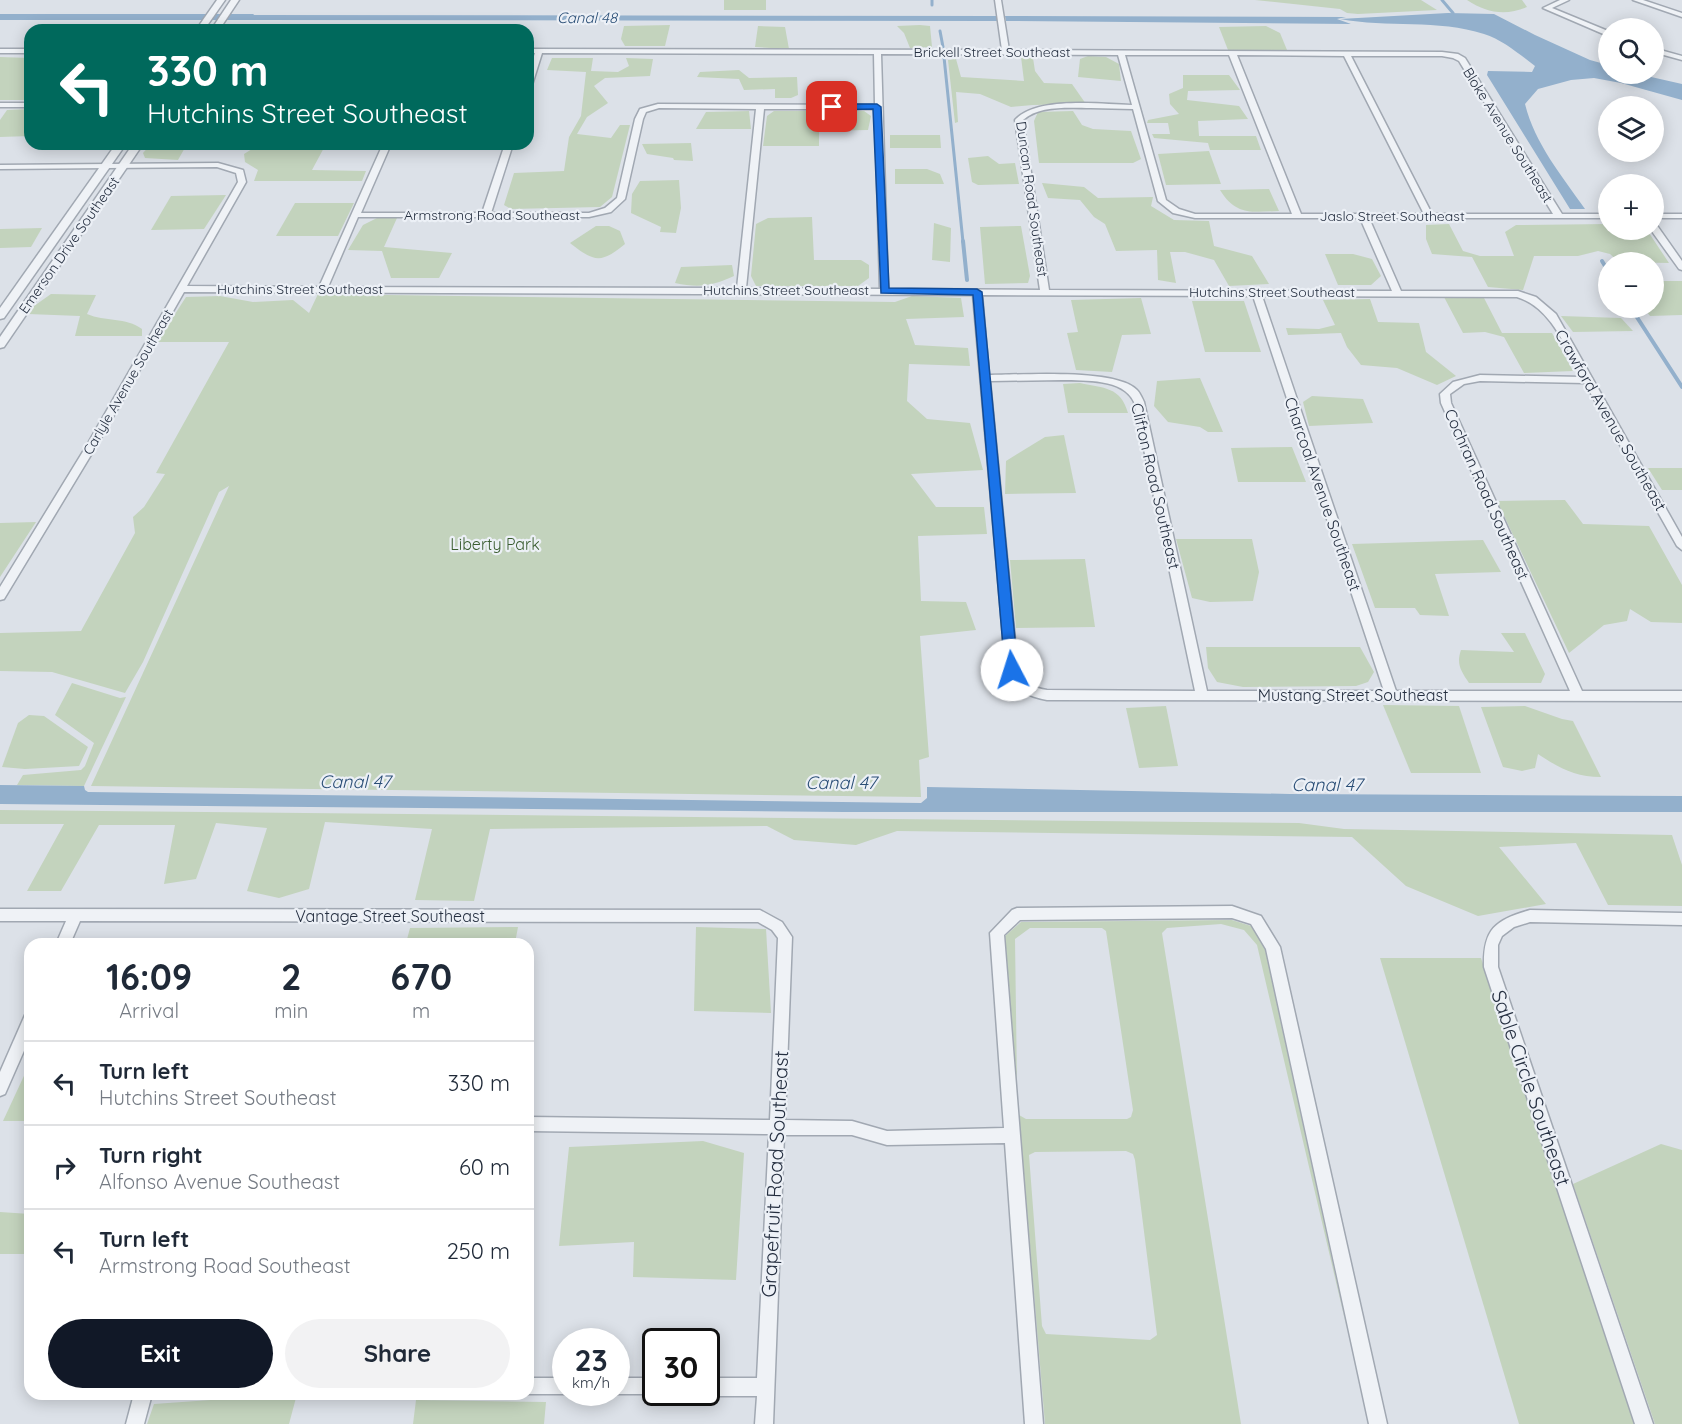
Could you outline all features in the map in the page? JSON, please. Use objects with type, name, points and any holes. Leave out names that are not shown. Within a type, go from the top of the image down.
[{"type":"street","points":[[204,24],[220,0]]},
{"type":"street","points":[[218,24],[235,0]]},
{"type":"street","points":[[998,0],[1006,52]]},
{"type":"street","points":[[1566,0],[1545,8],[1598,30]]},
{"type":"street","points":[[1636,0],[1682,15]]},
{"type":"street","points":[[0,51],[24,51]]},
{"type":"street","name":"Brickell Street Southeast","points":[[534,51],[1346,53],[1455,56]]},
{"type":"street","points":[[534,66],[539,51]]},
{"type":"street","points":[[877,52],[884,291]]},
{"type":"street","points":[[1121,53],[1136,108]]},
{"type":"street","points":[[1232,53],[1297,215]]},
{"type":"street","points":[[1346,53],[1429,216]]},
{"type":"street","points":[[1664,53],[1682,58]]},
{"type":"street","name":"Bloke Avenue Southeast","points":[[1455,56],[1462,60],[1559,216]]},
{"type":"street","points":[[0,105],[24,105]]},
{"type":"street","name":"Armstrong Road Southeast","points":[[356,214],[589,215],[608,210],[621,199],[639,119],[643,111],[658,106],[877,107]]},
{"type":"street","points":[[741,290],[760,107]]},
{"type":"street","name":"Duncan Road Southeast","points":[[1045,291],[1018,120],[1021,114],[1028,110],[1051,107],[1136,108]]},
{"type":"street","name":"Jaslo Street Southeast","points":[[1136,108],[1162,201],[1176,212],[1195,216],[1598,216]]},
{"type":"street","name":"Emerson Drive Southeast","points":[[0,316],[117,150]]},
{"type":"street","name":"Emerson Drive Southeast","points":[[0,345],[134,150]]},
{"type":"street","points":[[322,290],[384,150]]},
{"type":"street","points":[[486,214],[507,150]]},
{"type":"street","name":"Carlyle Avenue Southeast","points":[[0,596],[92,445],[242,182],[240,172],[231,167],[218,165],[122,167]]},
{"type":"street","points":[[0,167],[122,167]]},
{"type":"street","points":[[1365,216],[1397,292]]},
{"type":"street","points":[[1664,216],[1682,216]]},
{"type":"street","points":[[1663,240],[1682,267]]},
{"type":"street","name":"Hutchins Street Southeast","points":[[183,289],[1397,292],[1500,293],[1518,294],[1533,299]]},
{"type":"street","points":[[977,292],[985,378]]},
{"type":"street","name":"Charcoal Avenue Southeast","points":[[1256,292],[1390,695]]},
{"type":"street","name":"Crawford Avenue Southeast","points":[[1533,299],[1551,314],[1682,546]]},
{"type":"street","name":"Mustang Street Southeast","points":[[985,378],[1012,670],[1016,681],[1025,689],[1047,695],[1682,696]]},
{"type":"street","name":"Clifton Road Southeast","points":[[985,378],[1095,379],[1114,382],[1132,390],[1139,402],[1202,695]]},
{"type":"street","name":"Cochran Road Southeast","points":[[1578,696],[1446,403],[1445,394],[1451,386],[1480,378],[1588,380]]},
{"type":"street","points":[[1035,1424],[997,933],[1017,914],[1232,912],[1256,920],[1273,947],[1378,1424]]},
{"type":"street","name":"Vantage Street Southeast","points":[[0,915],[760,916],[777,926]]},
{"type":"street","points":[[66,938],[75,916]]},
{"type":"street","name":"Sable Circle Southeast","points":[[1644,1424],[1491,967],[1489,946],[1495,931],[1509,921],[1530,916],[1682,919]]},
{"type":"street","name":"Grapefruit Road Southeast","points":[[764,1424],[785,937],[777,926]]},
{"type":"street","points":[[0,1089],[24,1034]]},
{"type":"street","points":[[534,1124],[852,1128],[887,1138],[1012,1135]]},
{"type":"street","points":[[534,1386],[552,1386]]},
{"type":"street","points":[[720,1387],[765,1387]]},
{"type":"street","points":[[135,1424],[141,1400]]},
{"type":"green space","points":[[724,0],[766,0],[766,10],[724,10]]},
{"type":"green space","points":[[1255,0],[1421,0],[1437,10],[1358,14],[1347,13],[1340,9]]},
{"type":"green space","points":[[1467,0],[1522,0],[1527,7],[1511,12],[1496,12],[1481,8]]},
{"type":"green space","points":[[670,25],[665,46],[625,46],[621,39],[624,26]]},
{"type":"green space","points":[[758,26],[785,27],[789,49],[755,47]]},
{"type":"green space","points":[[897,26],[930,26],[932,47],[910,48],[904,33]]},
{"type":"green space","points":[[1266,26],[1280,33],[1287,50],[1228,50],[1219,27]]},
{"type":"green space","points":[[1088,56],[1106,57],[1119,64],[1121,81],[1078,77],[1080,59]]},
{"type":"green space","points":[[0,57],[24,58],[24,100],[0,100]]},
{"type":"green space","points":[[1021,57],[1033,58],[1035,71],[1044,83],[1072,84],[1086,104],[1011,107],[980,94],[956,92],[958,122],[955,123],[948,60],[956,59],[961,77],[1024,81]]},
{"type":"green space","points":[[552,58],[593,58],[591,71],[618,72],[629,66],[626,58],[653,59],[650,76],[605,78],[594,86],[608,103],[587,117],[577,134],[611,138],[620,125],[630,125],[612,197],[600,207],[511,209],[504,205],[514,173],[564,171],[569,137],[581,116],[586,72],[547,70]]},
{"type":"green space","points":[[739,70],[749,78],[797,77],[798,95],[791,98],[775,98],[775,89],[744,90],[739,79],[697,77],[700,72]]},
{"type":"green space","points":[[1183,75],[1229,75],[1240,90],[1188,91],[1187,100],[1239,106],[1248,119],[1198,121],[1199,136],[1256,136],[1261,150],[1210,150],[1208,143],[1154,138],[1152,134],[1170,134],[1168,123],[1147,123],[1148,120],[1179,114],[1170,104],[1169,94],[1183,88]]},
{"type":"green space","points":[[24,109],[24,136],[0,137],[0,120],[7,110]]},
{"type":"green space","points":[[749,111],[751,129],[696,129],[706,112]]},
{"type":"green space","points":[[774,111],[864,111],[871,116],[868,130],[819,131],[819,146],[763,146],[767,116]]},
{"type":"green space","points":[[1073,111],[1082,125],[1093,129],[1131,131],[1141,159],[1133,163],[1039,163],[1034,121],[1038,112]]},
{"type":"green space","points":[[890,135],[940,135],[941,148],[890,148]]},
{"type":"green space","points":[[691,143],[693,161],[674,160],[647,154],[642,144]]},
{"type":"green space","points":[[146,150],[184,150],[178,160],[145,158],[143,153]]},
{"type":"green space","points":[[250,150],[323,150],[312,170],[366,171],[362,181],[254,181],[258,170],[245,162],[244,154]]},
{"type":"green space","points":[[1209,151],[1221,184],[1166,185],[1158,154]]},
{"type":"green space","points":[[988,156],[999,164],[1015,163],[1019,184],[978,185],[972,182],[968,158]]},
{"type":"green space","points":[[895,169],[927,169],[940,174],[944,184],[895,184]]},
{"type":"green space","points":[[679,180],[681,208],[676,233],[660,232],[661,227],[631,213],[632,194],[640,181]]},
{"type":"green space","points":[[1042,183],[1084,187],[1098,198],[1153,197],[1151,206],[1174,220],[1209,221],[1214,246],[1252,256],[1269,284],[1229,286],[1214,260],[1185,252],[1170,252],[1176,283],[1158,280],[1157,250],[1116,251],[1105,224],[1094,217],[1080,200],[1048,198]]},
{"type":"green space","points":[[1269,189],[1279,211],[1245,211],[1232,204],[1220,190]]},
{"type":"green space","points":[[226,195],[204,229],[151,230],[171,196]]},
{"type":"green space","points":[[295,203],[354,203],[338,236],[276,236]]},
{"type":"green space","points":[[812,217],[814,260],[861,260],[869,265],[869,278],[858,286],[756,286],[751,276],[756,224],[768,218]]},
{"type":"green space","points":[[377,218],[397,218],[384,247],[452,253],[439,278],[391,278],[382,251],[348,250],[363,225]]},
{"type":"green space","points":[[934,223],[951,228],[950,262],[932,260]]},
{"type":"green space","points":[[1449,224],[1463,251],[1480,256],[1514,256],[1505,232],[1516,225],[1598,224],[1598,240],[1654,240],[1662,252],[1598,251],[1578,256],[1534,256],[1523,290],[1488,287],[1472,257],[1432,254],[1426,239],[1426,225]]},
{"type":"green space","points":[[596,226],[609,226],[620,231],[625,244],[610,255],[598,258],[585,254],[570,243]]},
{"type":"green space","points":[[1021,226],[1030,276],[1028,283],[985,284],[980,227]]},
{"type":"green space","points":[[42,228],[31,247],[0,248],[0,229]]},
{"type":"green space","points":[[1325,254],[1353,254],[1372,259],[1381,276],[1371,285],[1338,285]]},
{"type":"green space","points":[[732,265],[734,276],[719,282],[698,286],[675,283],[681,267]]},
{"type":"green space","points":[[1664,281],[1682,281],[1682,315],[1664,316]]},
{"type":"green space","points":[[51,294],[96,295],[87,314],[136,325],[142,329],[142,336],[75,336],[80,316],[28,314],[34,306]]},
{"type":"green space","name":"Liberty Park","points":[[318,294],[895,302],[912,296],[961,298],[964,317],[906,319],[915,345],[968,348],[970,366],[909,364],[907,401],[927,419],[970,423],[983,470],[911,474],[936,507],[984,507],[987,534],[918,536],[921,601],[966,602],[976,630],[920,636],[929,757],[919,760],[921,797],[91,786],[229,486],[219,492],[143,662],[125,693],[52,672],[0,671],[0,633],[81,631],[135,533],[133,517],[144,507],[165,474],[156,473],[229,342],[157,342],[186,297],[220,296],[253,302],[293,300],[309,313]]},
{"type":"green space","points":[[1444,297],[1484,298],[1502,333],[1552,333],[1573,371],[1524,373],[1504,337],[1485,332],[1463,333]]},
{"type":"green space","points":[[1141,298],[1151,334],[1122,335],[1112,372],[1076,370],[1067,333],[1078,332],[1071,300]]},
{"type":"green space","points":[[1370,299],[1378,322],[1419,323],[1426,352],[1456,376],[1437,385],[1397,368],[1361,365],[1347,347],[1341,333],[1288,335],[1286,328],[1319,329],[1335,325],[1323,300]]},
{"type":"green space","points":[[1192,301],[1244,301],[1261,352],[1205,352]]},
{"type":"green space","points":[[1561,316],[1621,318],[1633,331],[1573,332]]},
{"type":"green space","points":[[1200,378],[1223,432],[1208,432],[1200,427],[1168,422],[1154,406],[1157,381]]},
{"type":"green space","points":[[1080,383],[1116,393],[1125,404],[1128,413],[1068,413],[1063,384]]},
{"type":"green space","points":[[1312,396],[1363,399],[1373,423],[1309,426],[1303,402]]},
{"type":"green space","points":[[1064,435],[1076,493],[1005,494],[1006,461],[1045,437]]},
{"type":"green space","points":[[1292,447],[1306,482],[1238,482],[1231,448]]},
{"type":"green space","points":[[1648,468],[1682,468],[1682,490],[1662,490]]},
{"type":"green space","points":[[1565,500],[1583,524],[1649,526],[1682,585],[1682,623],[1651,622],[1630,609],[1627,621],[1604,625],[1569,653],[1497,501]]},
{"type":"green space","points":[[36,522],[0,577],[0,523]]},
{"type":"green space","points":[[1176,539],[1252,539],[1259,572],[1253,601],[1210,602],[1192,598]]},
{"type":"green space","points":[[1483,540],[1501,572],[1435,574],[1449,616],[1420,615],[1415,608],[1375,608],[1352,544]]},
{"type":"green space","points":[[1085,559],[1095,627],[1016,628],[1010,560]]},
{"type":"green space","points":[[1501,633],[1525,633],[1545,674],[1541,683],[1469,683],[1460,667],[1461,650],[1514,652]]},
{"type":"green space","points":[[1206,647],[1360,647],[1374,672],[1368,682],[1356,686],[1243,687],[1217,682],[1208,668]]},
{"type":"green space","points":[[72,683],[120,698],[126,697],[84,786],[17,785],[23,775],[81,770],[85,766],[94,743],[55,715]]},
{"type":"green space","points":[[1383,705],[1459,706],[1481,773],[1411,773]]},
{"type":"green space","points":[[1166,706],[1178,766],[1139,768],[1126,708]]},
{"type":"green space","points":[[1525,706],[1573,721],[1601,777],[1568,771],[1538,754],[1535,768],[1522,771],[1503,767],[1481,707]]},
{"type":"green space","points":[[29,715],[44,716],[88,747],[79,766],[25,769],[2,767],[18,723]]},
{"type":"green space","points":[[0,810],[1299,823],[1344,829],[1672,835],[1682,865],[1682,906],[1608,905],[1576,843],[1499,847],[1546,904],[1478,916],[1406,886],[1352,837],[897,831],[856,845],[794,840],[767,826],[490,829],[474,901],[415,900],[432,829],[325,822],[309,889],[279,898],[247,891],[267,828],[216,823],[196,879],[164,884],[175,825],[99,825],[61,891],[27,891],[64,824],[0,824]]},
{"type":"green space","points":[[1232,920],[1251,926],[1265,949],[1347,1329],[1257,945],[1244,930],[1221,924],[1167,928],[1162,933],[1241,1424],[1045,1424],[1019,1115],[1026,1119],[1127,1119],[1131,1117],[1133,1110],[1106,931],[1102,928],[1030,928],[1015,939],[1017,1084],[1005,936],[1021,922]],"holes":[[[1126,1151],[1133,1154],[1157,1335],[1150,1340],[1046,1334],[1042,1326],[1029,1155],[1035,1152]]]},
{"type":"green space","points":[[518,927],[516,938],[407,938],[410,928]]},
{"type":"green space","points":[[696,927],[766,929],[771,1013],[694,1011]]},
{"type":"green space","points":[[1380,958],[1481,958],[1634,1424],[1519,1424]]},
{"type":"green space","points":[[24,1076],[24,1121],[3,1121]]},
{"type":"green space","points":[[703,1141],[744,1153],[736,1280],[633,1277],[634,1242],[559,1246],[569,1147]]},
{"type":"green space","points":[[1661,1144],[1682,1150],[1682,1424],[1655,1424],[1573,1184]]},
{"type":"green space","points":[[0,1212],[24,1214],[24,1254],[0,1254]]},
{"type":"green space","points":[[211,1400],[295,1400],[289,1424],[147,1424],[154,1404]]},
{"type":"green space","points":[[416,1400],[546,1402],[544,1424],[413,1424]]},
{"type":"water","points":[[1448,13],[1494,14],[1535,35],[1598,62],[1598,79],[1571,80],[1538,89],[1525,104],[1542,146],[1585,209],[1570,209],[1487,75],[1488,71],[1532,72],[1535,66],[1498,40],[1467,29],[1340,19]]},
{"type":"water","points":[[237,15],[997,16],[997,21],[233,20]]},
{"type":"water","points":[[1005,16],[1346,17],[1337,19],[1351,24],[1006,21]]},
{"type":"water","points":[[1664,80],[1682,84],[1682,100],[1625,84],[1664,84]]},
{"type":"water","points":[[0,785],[84,786],[88,792],[921,803],[927,798],[927,787],[1290,794],[1682,796],[1682,812],[845,812],[0,804]]},
{"type":"waterway","points":[[932,0],[932,5]]},
{"type":"waterway","points":[[1442,0],[1453,13]]},
{"type":"waterway","name":"Canal 48","points":[[0,17],[253,17]]},
{"type":"waterway","points":[[940,31],[943,47]]},
{"type":"waterway","points":[[944,57],[963,242]]},
{"type":"waterway","points":[[963,241],[967,280]]},
{"type":"waterway","points":[[1637,318],[1682,387]]},
{"type":"route","points":[[832,107],[877,107],[884,291],[977,292],[1012,670]]},
{"type":"water label","name":"Canal 47","points":[[355,782]]},
{"type":"water label","name":"Canal 47","points":[[841,783]]},
{"type":"water label","name":"Canal 47","points":[[1327,785]]}]
